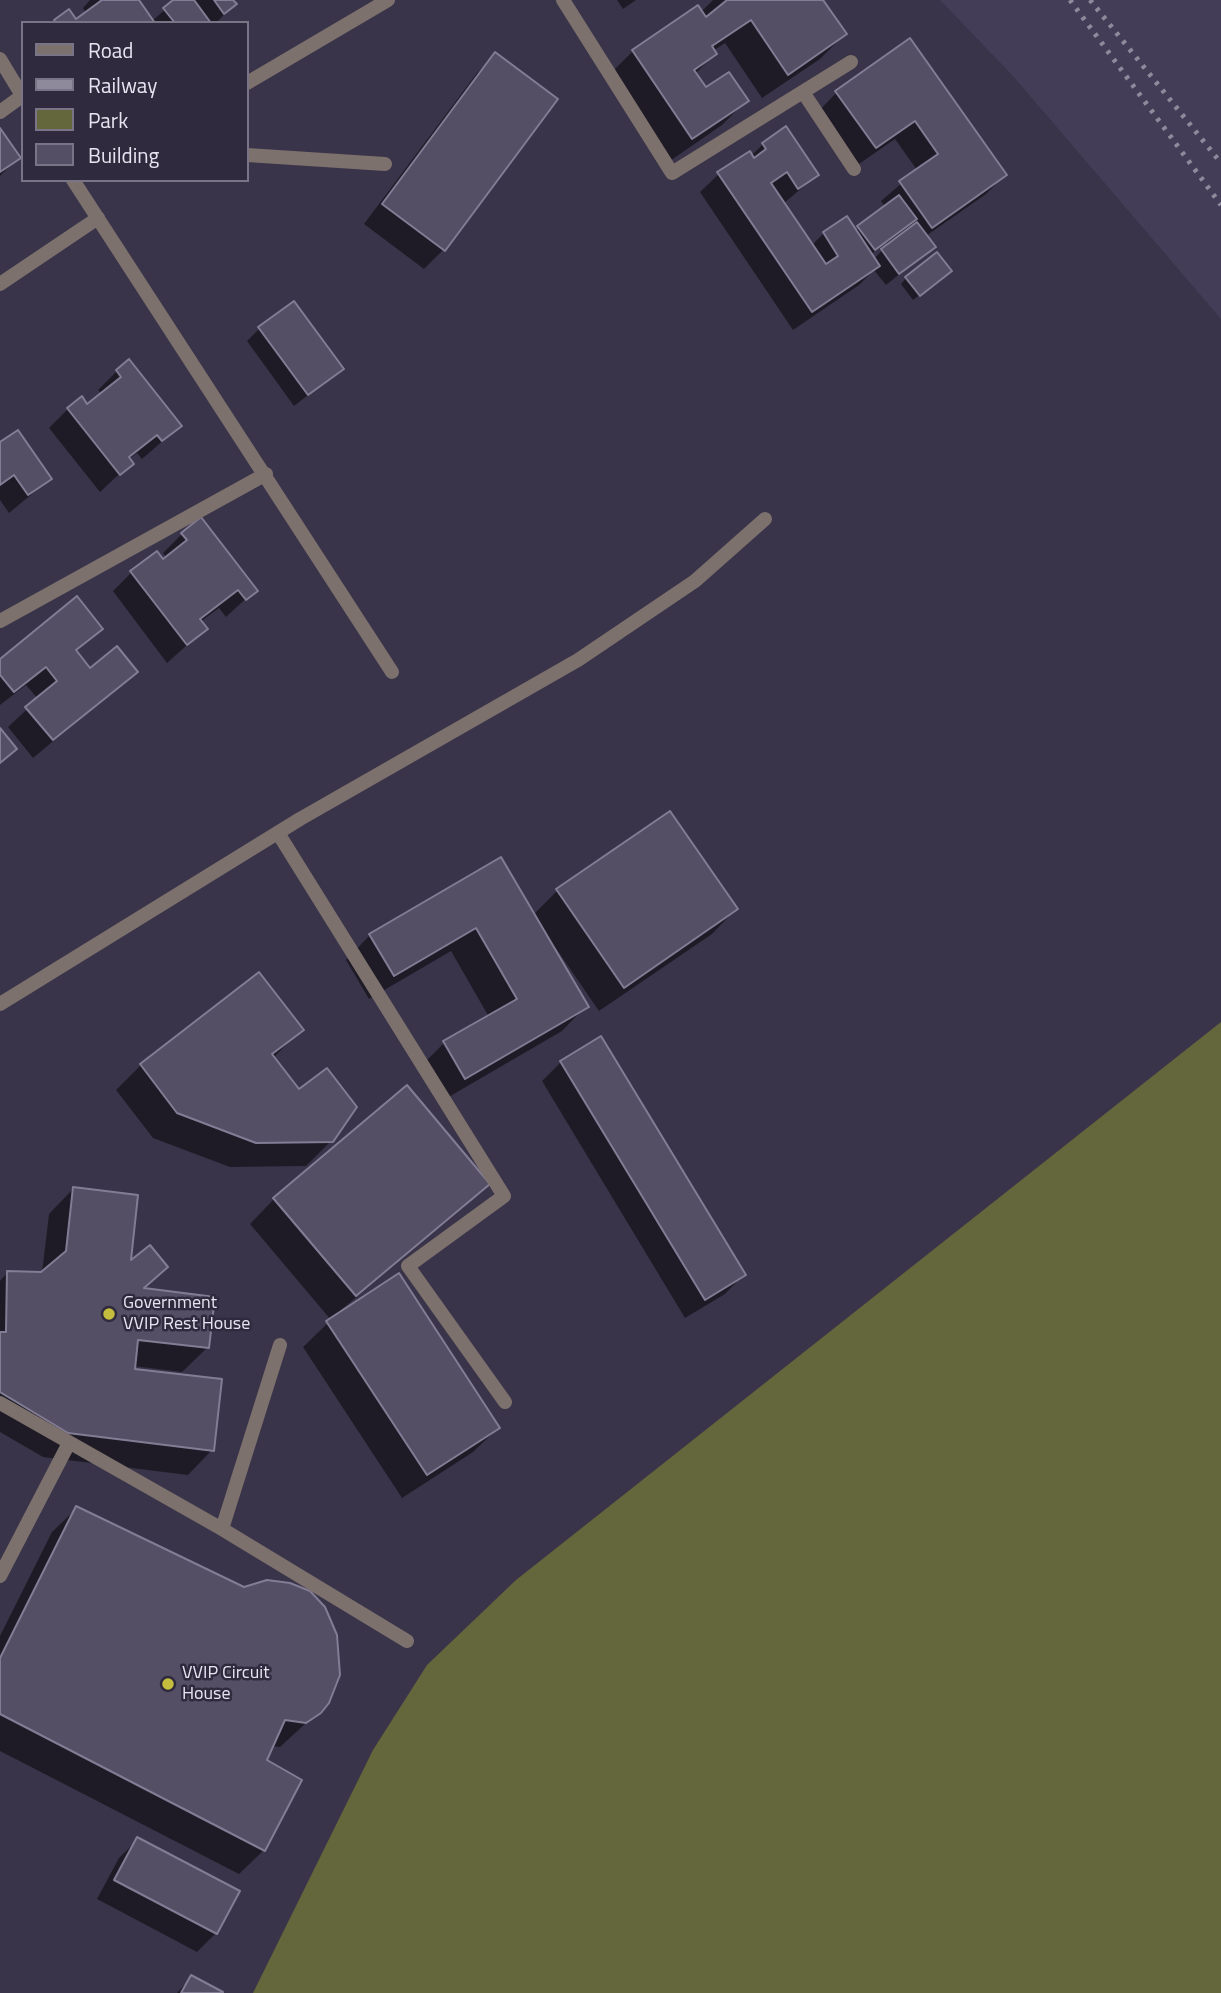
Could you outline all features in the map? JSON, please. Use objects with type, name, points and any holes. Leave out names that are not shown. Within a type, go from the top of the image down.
[{"type":"street","points":[[248,82],[388,0]]},
{"type":"street","points":[[563,0],[672,173],[851,62]]},
{"type":"street","points":[[0,59],[21,93]]},
{"type":"street","points":[[803,92],[854,169]]},
{"type":"street","points":[[0,112],[21,97]]},
{"type":"street","points":[[248,155],[385,164]]},
{"type":"street","points":[[77,182],[392,672]]},
{"type":"street","points":[[0,284],[98,218]]},
{"type":"street","points":[[0,621],[266,474]]},
{"type":"street","points":[[0,1004],[278,833],[578,660],[695,582],[765,519]]},
{"type":"street","points":[[278,833],[504,1196],[408,1266],[505,1402]]},
{"type":"street","points":[[222,1529],[280,1345]]},
{"type":"street","points":[[0,1403],[222,1529],[407,1640]]},
{"type":"street","points":[[0,1576],[69,1444]]},
{"type":"shaded area","points":[[940,0],[1221,0],[1221,319],[1013,76]]},
{"type":"green space","points":[[1221,1022],[1221,1993],[253,1993],[373,1750],[427,1665],[516,1580]]},
{"type":"building","points":[[102,0],[139,0],[154,21],[54,20],[69,9],[76,19]]},
{"type":"building","points":[[173,0],[194,0],[210,21],[173,21],[163,8]]},
{"type":"building","points":[[214,0],[233,0],[237,4],[224,14]]},
{"type":"building","points":[[727,0],[823,0],[847,34],[788,75],[751,20],[712,46],[717,54],[694,70],[706,87],[729,72],[749,101],[692,139],[632,50],[698,5],[706,17]]},
{"type":"building","points":[[910,38],[1007,175],[932,228],[899,181],[938,154],[915,121],[876,148],[835,91]]},
{"type":"building","points":[[495,52],[558,99],[445,251],[382,204]]},
{"type":"building","points":[[786,126],[819,175],[798,189],[787,172],[771,183],[826,264],[838,256],[823,232],[847,216],[880,266],[812,312],[717,172],[750,151],[754,158],[766,149],[762,143]]},
{"type":"building","points":[[0,128],[21,158],[0,172]]},
{"type":"building","points":[[899,195],[917,219],[875,250],[857,226]]},
{"type":"building","points":[[917,222],[936,247],[899,274],[881,249]]},
{"type":"building","points":[[937,252],[952,271],[920,296],[905,277]]},
{"type":"building","points":[[294,301],[344,369],[308,395],[258,327]]},
{"type":"building","points":[[129,359],[182,426],[162,441],[157,435],[129,457],[134,464],[120,475],[67,408],[82,396],[87,404],[121,377],[116,370]]},
{"type":"building","points":[[18,430],[52,479],[28,495],[14,475],[0,485],[0,442]]},
{"type":"building","points":[[201,517],[258,591],[246,600],[238,590],[200,619],[208,629],[187,645],[130,571],[157,551],[163,559],[187,540],[181,533]]},
{"type":"building","points":[[77,596],[103,629],[76,650],[90,668],[117,646],[138,672],[53,740],[25,707],[57,681],[46,667],[14,692],[0,675],[0,659]]},
{"type":"building","points":[[0,728],[17,749],[0,763]]},
{"type":"building","points":[[670,811],[738,909],[624,988],[556,889]]},
{"type":"building","points":[[501,857],[589,1007],[465,1079],[443,1041],[517,999],[476,928],[394,976],[369,934]]},
{"type":"building","points":[[259,972],[304,1030],[272,1054],[299,1089],[327,1068],[357,1107],[333,1142],[256,1143],[177,1113],[140,1064]]},
{"type":"building","points":[[601,1036],[746,1275],[705,1300],[560,1061]]},
{"type":"building","points":[[407,1085],[490,1184],[356,1296],[273,1198]]},
{"type":"building","name":"Government VVIP Rest House","points":[[73,1187],[138,1195],[131,1260],[150,1245],[168,1267],[144,1288],[215,1297],[209,1348],[138,1340],[135,1369],[222,1379],[214,1451],[68,1433],[0,1392],[0,1332],[6,1332],[7,1271],[41,1272],[66,1251]]},
{"type":"building","points":[[399,1273],[500,1428],[427,1475],[326,1321]]},
{"type":"building","name":"VVIP Circuit House","points":[[76,1506],[244,1587],[267,1580],[290,1583],[310,1591],[325,1607],[337,1635],[340,1675],[329,1703],[321,1713],[306,1723],[285,1720],[267,1760],[302,1780],[265,1851],[0,1714],[0,1658]]},
{"type":"building","points":[[137,1837],[240,1891],[217,1934],[114,1880]]},
{"type":"building","points":[[191,1975],[223,1992],[223,1993],[181,1993]]},
{"type":"railway","points":[[1070,0],[1221,205]]},
{"type":"railway","points":[[1090,0],[1221,163]]},
{"type":"place","name":"Government VVIP Rest House","points":[[109,1314]]},
{"type":"place","name":"VVIP Circuit House","points":[[168,1684]]}]
